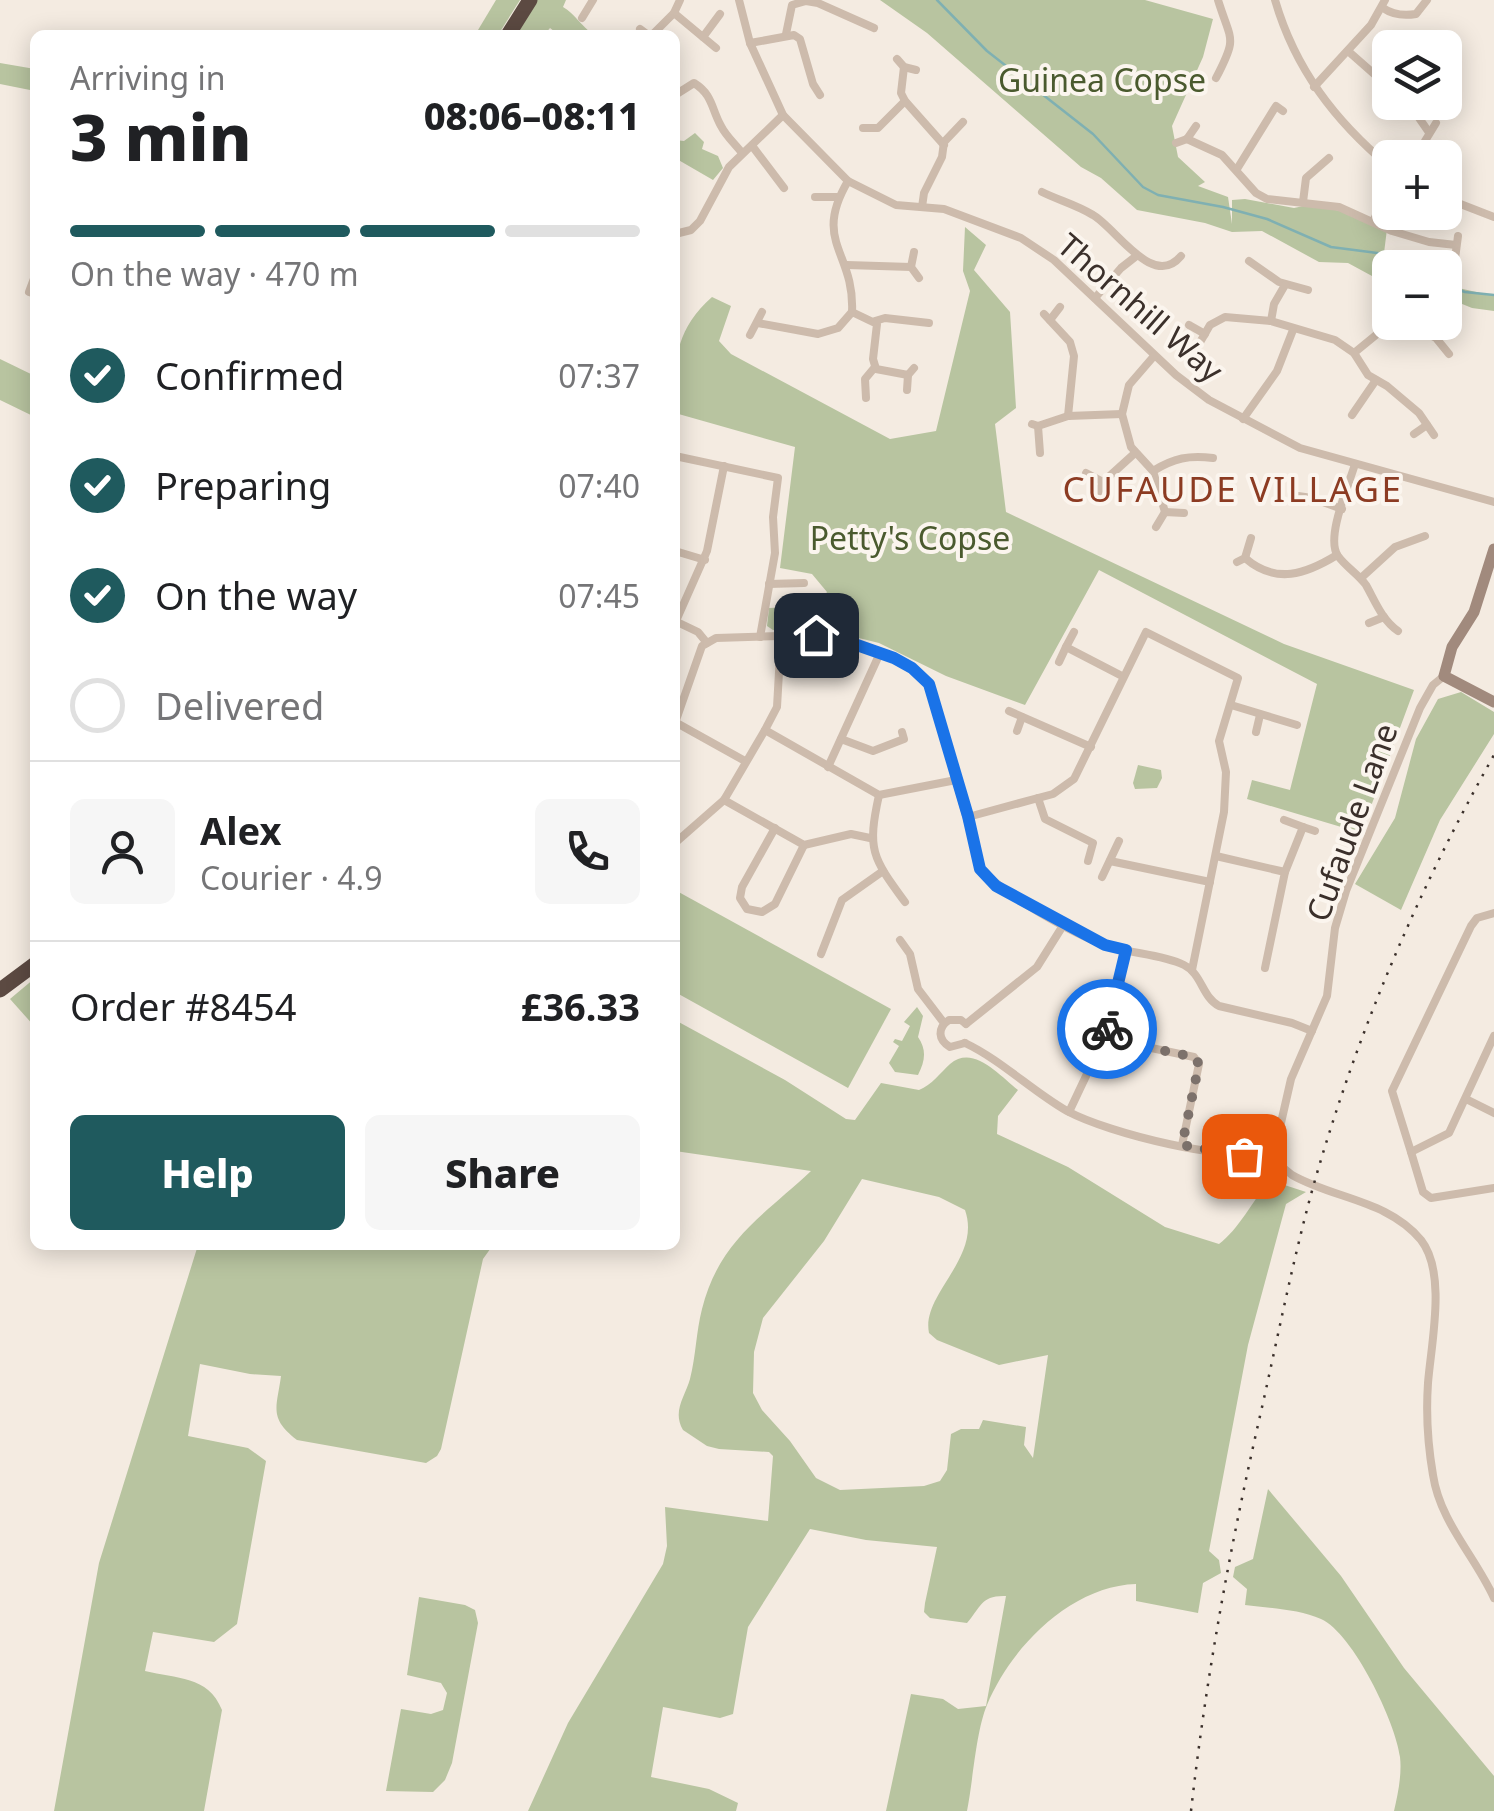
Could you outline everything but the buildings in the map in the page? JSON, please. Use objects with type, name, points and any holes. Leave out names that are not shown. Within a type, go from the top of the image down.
[{"type":"highway","points":[[511,30],[530,0]]},
{"type":"highway","points":[[0,990],[30,968]]},
{"type":"street","points":[[651,30],[674,13],[680,0]]},
{"type":"street","name":"Thornhill Way","points":[[739,0],[750,43],[783,115],[848,181],[896,205],[976,219],[1020,238],[1054,260],[1154,356],[1209,400],[1243,420],[1300,448],[1494,502]]},
{"type":"street","points":[[842,13],[844,0]]},
{"type":"street","points":[[1216,78],[1232,38],[1218,0]]},
{"type":"street","points":[[1275,0],[1293,50],[1314,87],[1340,120],[1372,150]]},
{"type":"street","points":[[1314,87],[1384,4],[1390,13],[1416,14],[1426,0]]},
{"type":"street","points":[[786,34],[790,2],[806,1],[874,28]]},
{"type":"street","points":[[582,18],[594,5]]},
{"type":"street","points":[[674,13],[716,48]]},
{"type":"street","points":[[706,14],[713,22]]},
{"type":"street","points":[[703,37],[720,14]]},
{"type":"street","points":[[750,43],[786,34],[800,39],[810,79],[820,94]]},
{"type":"street","points":[[1231,48],[1245,54]]},
{"type":"street","points":[[1348,51],[1372,72]]},
{"type":"street","points":[[896,60],[904,68],[916,70]]},
{"type":"street","points":[[904,68],[901,93],[905,101],[944,144]]},
{"type":"street","points":[[680,89],[694,83],[704,90],[712,99],[720,124],[742,153]]},
{"type":"street","points":[[862,128],[878,128],[905,101]]},
{"type":"street","points":[[1237,170],[1276,106],[1283,110]]},
{"type":"street","points":[[680,233],[691,230],[700,221],[721,179],[742,153],[752,148],[783,115]]},
{"type":"street","points":[[1420,120],[1428,131]]},
{"type":"street","points":[[922,207],[944,144],[960,133],[963,122]]},
{"type":"street","points":[[1425,140],[1436,123]]},
{"type":"street","points":[[1176,143],[1188,139],[1196,126]]},
{"type":"street","points":[[878,128],[885,137]]},
{"type":"street","points":[[1188,139],[1222,156],[1256,193],[1268,199],[1339,207],[1372,222]]},
{"type":"street","points":[[752,148],[781,184],[768,189]]},
{"type":"street","points":[[1303,202],[1306,178],[1329,158]]},
{"type":"street","points":[[758,322],[818,334],[838,328],[852,312],[853,290],[831,224],[838,198],[848,181]]},
{"type":"street","points":[[1042,192],[1061,197],[1098,218],[1135,257],[1167,266],[1181,256]]},
{"type":"street","points":[[815,197],[838,198]]},
{"type":"street","points":[[1462,205],[1494,217]]},
{"type":"street","points":[[1395,230],[1429,242],[1457,240],[1456,250]]},
{"type":"street","points":[[910,267],[914,252]]},
{"type":"street","points":[[1096,298],[1135,257]]},
{"type":"street","points":[[1250,265],[1285,284],[1308,290]]},
{"type":"street","points":[[847,266],[910,267],[919,278]]},
{"type":"street","points":[[1271,321],[1274,304],[1285,284]]},
{"type":"street","points":[[1060,307],[1047,317],[1065,333],[1074,356],[1068,416]]},
{"type":"street","points":[[750,336],[762,312]]},
{"type":"street","points":[[852,312],[874,321],[885,318],[929,323]]},
{"type":"street","points":[[1198,344],[1217,319],[1226,317],[1271,321],[1335,340],[1354,354],[1376,380],[1408,402],[1434,435]]},
{"type":"street","points":[[874,321],[878,328],[875,367],[882,372],[911,372],[907,390]]},
{"type":"street","points":[[1190,325],[1204,334]]},
{"type":"street","points":[[1243,420],[1277,371],[1293,330]]},
{"type":"street","points":[[1354,354],[1372,338]]},
{"type":"street","points":[[1439,340],[1449,354]]},
{"type":"street","points":[[1154,356],[1129,386],[1122,414],[1136,453],[1153,471],[1165,512],[1156,527]]},
{"type":"street","points":[[866,398],[865,378],[875,367]]},
{"type":"street","points":[[1352,415],[1376,380]]},
{"type":"street","points":[[1040,453],[1035,425],[1068,416],[1122,414]]},
{"type":"street","points":[[1414,434],[1426,425]]},
{"type":"street","points":[[1153,471],[1199,450],[1213,458]]},
{"type":"street","points":[[1096,497],[1103,482],[1136,453]]},
{"type":"street","points":[[680,457],[778,478],[774,553],[760,637]]},
{"type":"street","points":[[1355,464],[1334,530],[1338,555],[1361,578],[1384,617],[1398,631]]},
{"type":"street","points":[[680,611],[705,560],[724,466]]},
{"type":"street","points":[[1086,473],[1103,482]]},
{"type":"street","points":[[1306,497],[1309,485]]},
{"type":"street","points":[[1291,496],[1342,509]]},
{"type":"street","points":[[1165,512],[1184,514]]},
{"type":"street","points":[[1405,527],[1407,540]]},
{"type":"street","points":[[1361,578],[1395,547],[1407,540],[1428,537]]},
{"type":"street","points":[[1252,538],[1241,560],[1287,576],[1316,568],[1338,555]]},
{"type":"street","points":[[1494,549],[1474,612],[1452,647],[1444,676],[1494,702]]},
{"type":"street","points":[[680,552],[705,560]]},
{"type":"street","points":[[768,584],[804,583]]},
{"type":"street","points":[[1369,624],[1384,617]]},
{"type":"street","points":[[680,623],[698,632],[707,642]]},
{"type":"street","points":[[1059,662],[1074,632]]},
{"type":"street","points":[[968,816],[1053,794],[1074,779],[1146,632],[1238,678],[1219,741],[1226,787],[1192,970]]},
{"type":"street","points":[[680,708],[702,646],[726,635],[835,638],[912,668],[929,684],[980,869],[996,886],[1105,945],[1183,964],[1192,970],[1210,1001],[1312,1031]]},
{"type":"street","points":[[680,839],[724,800],[766,730],[777,707],[781,636]]},
{"type":"street","points":[[1066,647],[1122,676]]},
{"type":"street","points":[[828,767],[880,653]]},
{"type":"street","name":"Cufaude Lane","points":[[1275,1152],[1295,1063],[1327,996],[1335,928],[1346,892],[1420,708],[1433,685],[1444,676]]},
{"type":"street","points":[[1231,705],[1296,725]]},
{"type":"street","points":[[1010,711],[1091,747]]},
{"type":"street","points":[[1256,732],[1260,714]]},
{"type":"street","points":[[1017,731],[1022,717]]},
{"type":"street","points":[[680,725],[745,761]]},
{"type":"street","points":[[766,730],[879,795],[956,780]]},
{"type":"street","points":[[841,740],[873,751],[904,739],[902,732]]},
{"type":"street","points":[[879,795],[870,838],[875,857],[905,902]]},
{"type":"street","points":[[1038,798],[1045,820],[1093,843],[1088,861]]},
{"type":"street","points":[[724,800],[804,845],[851,834],[870,838]]},
{"type":"street","points":[[1284,820],[1315,830]]},
{"type":"street","points":[[1264,968],[1286,872],[1303,826]]},
{"type":"street","points":[[775,828],[742,888],[740,898],[747,909],[762,912],[775,904],[804,845]]},
{"type":"street","points":[[1102,877],[1119,841]]},
{"type":"street","points":[[1216,856],[1286,872]]},
{"type":"street","points":[[1110,861],[1210,882]]},
{"type":"street","points":[[821,954],[842,900],[883,871]]},
{"type":"street","points":[[1494,913],[1477,918],[1470,926],[1392,1092],[1423,1192],[1431,1198],[1494,1188]]},
{"type":"street","points":[[966,1024],[1037,967],[1064,924]]},
{"type":"street","points":[[900,940],[910,954],[918,989],[944,1023]]},
{"type":"street","points":[[1069,1112],[1104,1038],[1126,950]]},
{"type":"street","points":[[1268,954],[1282,956]]},
{"type":"street","points":[[954,1019],[966,1024],[969,1035],[965,1043],[956,1048],[943,1043],[940,1034],[944,1023],[954,1019]]},
{"type":"street","points":[[1412,1152],[1449,1133],[1494,1036]]},
{"type":"street","points":[[1104,1038],[1194,1057],[1199,1064],[1182,1145]]},
{"type":"street","points":[[965,1043],[1069,1112],[1127,1134],[1182,1145],[1244,1156],[1275,1152],[1281,1166],[1292,1175],[1391,1214],[1410,1229],[1426,1248],[1435,1304],[1428,1393],[1433,1475],[1442,1510],[1494,1598]]},
{"type":"street","points":[[1466,1099],[1494,1113]]},
{"type":"green space","points":[[496,0],[520,0],[501,30],[478,30]]},
{"type":"green space","points":[[536,0],[566,0],[563,7],[588,30],[550,28],[516,30]]},
{"type":"green space","name":"Guinea Copse","points":[[880,0],[1145,0],[1213,19],[1203,57],[1172,126],[1178,157],[1205,182],[1198,186],[1228,197],[1232,224],[1232,200],[1245,199],[1341,211],[1372,223],[1372,230],[1387,230],[1384,250],[1372,250],[1372,276],[1348,263],[1319,262],[1262,231],[1232,232],[1137,210],[1101,178],[1081,167],[927,33]]},
{"type":"green space","points":[[0,63],[30,68],[30,90],[0,84]]},
{"type":"green space","points":[[695,133],[704,142],[702,149],[718,156],[723,168],[713,180],[680,161],[680,141]]},
{"type":"green space","name":"Petty's Copse","points":[[965,227],[986,245],[974,270],[1010,312],[1016,408],[995,424],[1006,512],[1284,644],[1414,690],[1358,832],[1247,799],[1252,780],[1290,790],[1317,684],[1099,570],[1025,705],[946,676],[879,643],[814,627],[773,630],[767,626],[769,608],[818,606],[827,592],[812,574],[780,568],[795,447],[680,414],[680,347],[689,323],[712,297],[731,306],[719,341],[731,354],[890,439],[936,431],[970,291],[963,271]]},
{"type":"green space","points":[[1462,289],[1494,296],[1494,311],[1462,304]]},
{"type":"green space","points":[[0,359],[30,374],[30,415],[0,400]]},
{"type":"green space","points":[[1461,692],[1494,712],[1494,734],[1440,820],[1401,910],[1355,884],[1395,818],[1416,739],[1438,699]]},
{"type":"green space","points":[[1138,765],[1161,770],[1157,788],[1135,789]]},
{"type":"green space","points":[[680,893],[891,1009],[848,1088],[680,995]]},
{"type":"green space","points":[[30,982],[30,1021],[10,999]]},
{"type":"green space","points":[[917,1007],[923,1016],[918,1037],[924,1051],[922,1065],[918,1075],[895,1072],[889,1063],[899,1046],[893,1042],[902,1041],[910,1026],[904,1022]]},
{"type":"green space","points":[[680,1023],[785,1080],[846,1119],[855,1120],[881,1083],[919,1090],[959,1059],[977,1059],[1018,1090],[998,1116],[997,1134],[1068,1167],[1165,1227],[1219,1244],[1269,1180],[1306,1192],[1286,1204],[1248,1345],[1209,1551],[1219,1560],[1221,1573],[1203,1583],[1198,1613],[1136,1601],[1136,1584],[1112,1587],[1067,1608],[1046,1624],[1011,1662],[987,1705],[967,1811],[886,1811],[911,1694],[943,1699],[958,1709],[986,1706],[1006,1596],[986,1600],[967,1623],[930,1618],[924,1612],[937,1547],[866,1540],[810,1529],[748,1627],[733,1714],[720,1718],[663,1707],[651,1777],[709,1789],[738,1803],[736,1811],[528,1811],[568,1723],[663,1564],[667,1546],[665,1507],[768,1521],[773,1456],[769,1452],[707,1446],[683,1430],[679,1410],[690,1379],[702,1309],[719,1265],[745,1231],[811,1171],[680,1152]],"holes":[[[862,1179],[939,1197],[965,1210],[965,1244],[934,1304],[929,1333],[937,1340],[999,1365],[1048,1355],[1033,1458],[1024,1445],[1026,1427],[983,1420],[979,1429],[961,1429],[951,1434],[947,1470],[940,1481],[924,1486],[840,1490],[816,1478],[753,1393],[754,1352],[763,1318],[824,1241]]]},
{"type":"green space","points":[[196,1250],[489,1250],[483,1259],[441,1449],[426,1463],[297,1440],[278,1418],[281,1376],[200,1364],[188,1436],[248,1448],[266,1461],[237,1624],[214,1642],[153,1632],[145,1671],[200,1684],[222,1710],[204,1811],[54,1811],[99,1563]]},
{"type":"green space","points":[[1268,1489],[1341,1576],[1404,1668],[1494,1776],[1494,1811],[1394,1811],[1400,1770],[1397,1742],[1382,1702],[1346,1642],[1321,1619],[1284,1609],[1245,1605],[1247,1589],[1233,1577],[1235,1567],[1253,1559]]},
{"type":"green space","points":[[419,1597],[465,1605],[475,1610],[478,1623],[452,1763],[445,1780],[433,1792],[386,1791],[401,1709],[431,1714],[443,1710],[447,1693],[441,1683],[407,1675]]},
{"type":"waterway","points":[[937,0],[987,51],[1093,134],[1143,187],[1158,195],[1267,219],[1331,247],[1372,252]]},
{"type":"waterway","points":[[1462,291],[1494,295]]},
{"type":"railway","points":[[1191,1811],[1229,1563],[1315,1180],[1350,1070],[1392,962],[1440,857],[1494,755]]},
{"type":"way so far","points":[[1107,1029],[1104,1038],[1194,1057],[1199,1064],[1182,1145],[1244,1156]]},
{"type":"district","name":"CUFAUDE VILLAGE","points":[[1233,488]]},
{"type":"route","points":[[816,635],[894,658],[929,684],[980,869],[996,886],[1105,945],[1126,950],[1107,1029]]}]
